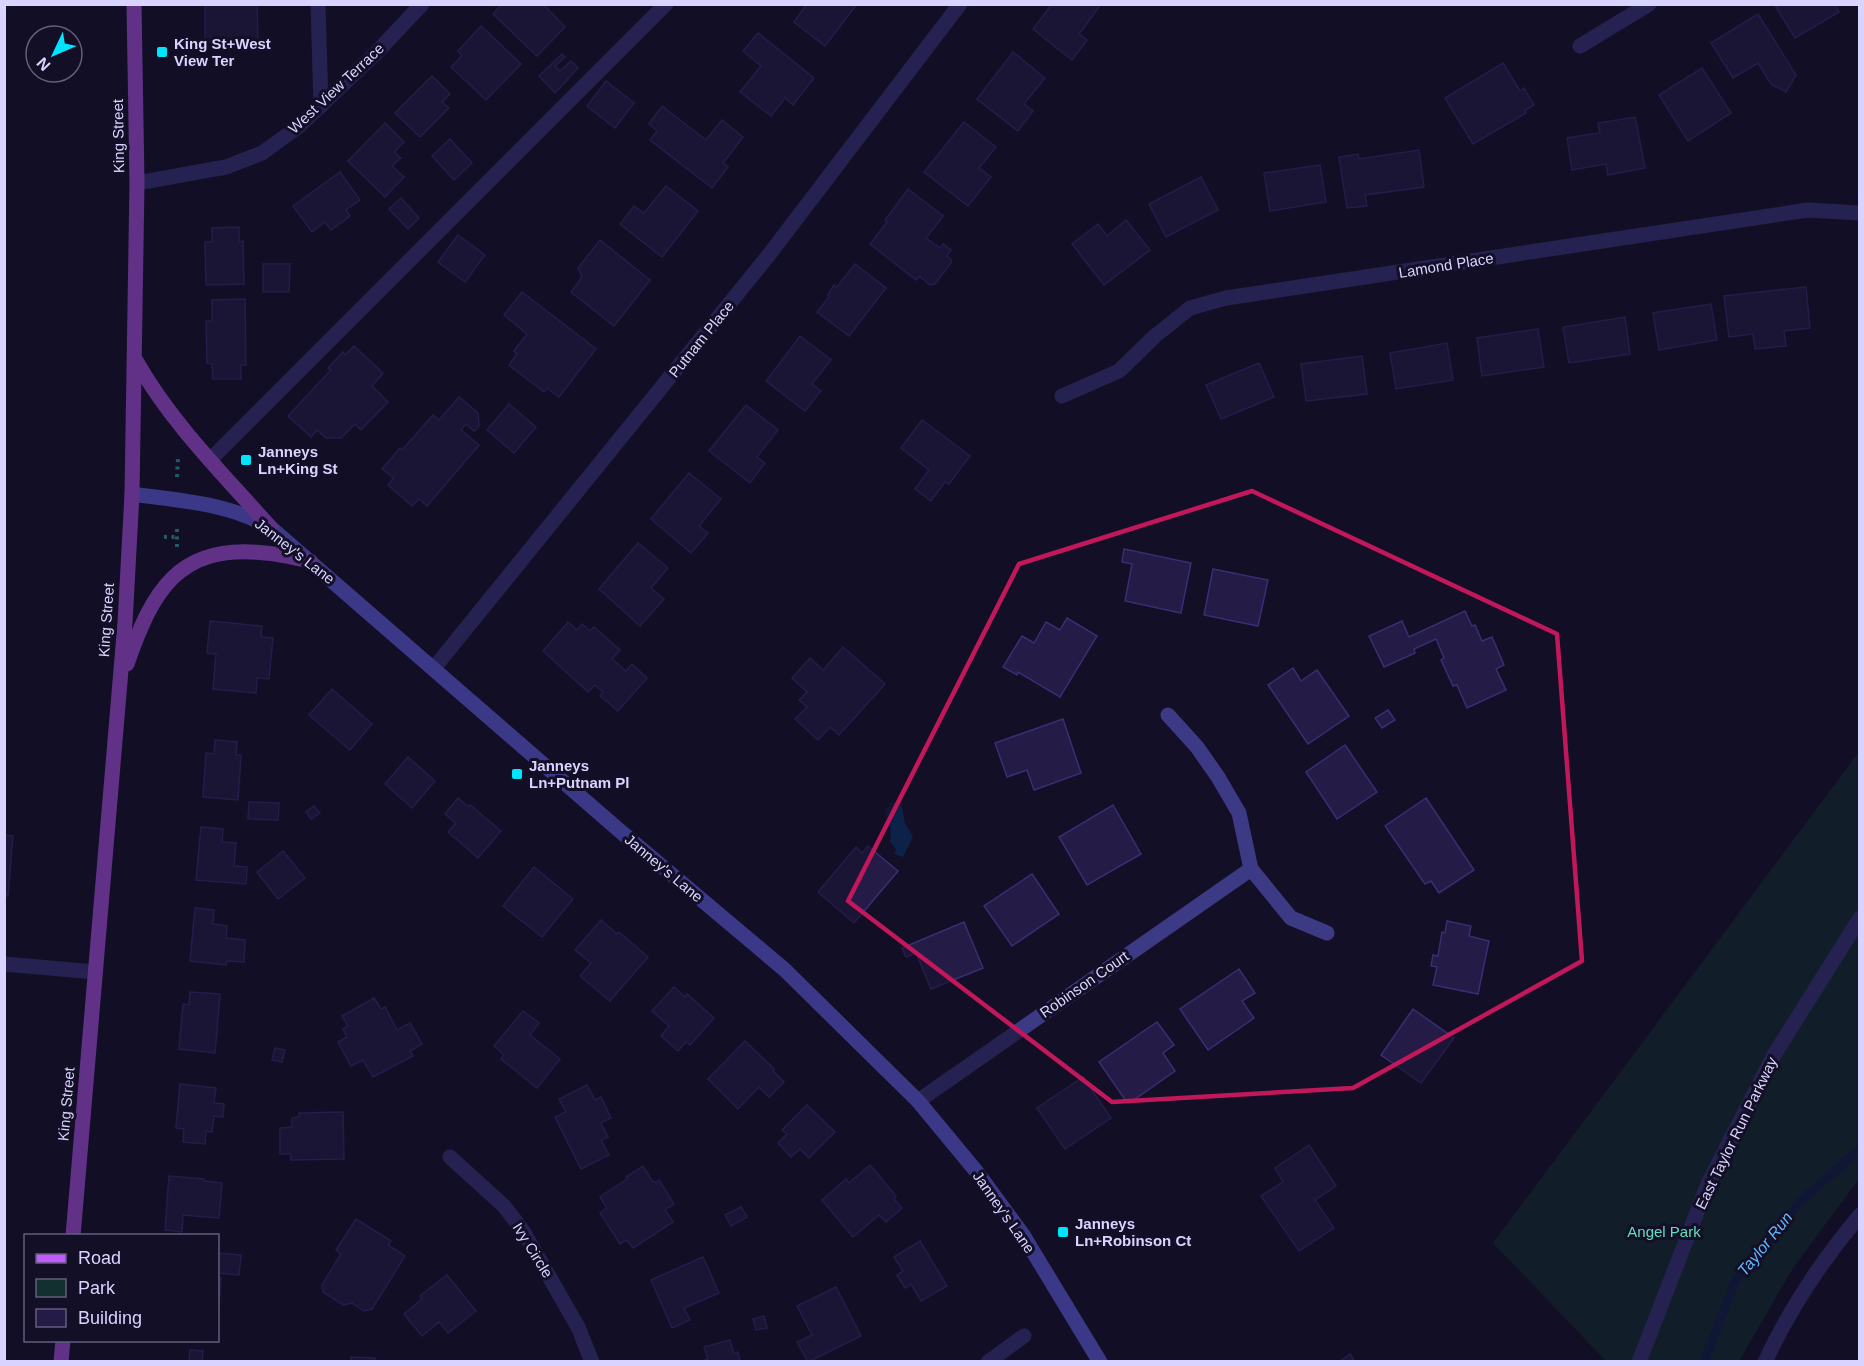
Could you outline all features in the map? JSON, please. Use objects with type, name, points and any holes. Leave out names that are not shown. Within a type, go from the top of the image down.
[{"type":"main road","name":"King Street","points":[[73,1234],[119,684],[132,494],[137,183],[135,4]]},
{"type":"main road","points":[[135,359],[168,411],[271,528]]},
{"type":"main road","name":"Janney's Lane","points":[[132,494],[234,510],[271,528],[620,831],[785,970],[918,1101],[976,1171],[1023,1235],[1100,1362]]},
{"type":"main road","points":[[119,684],[139,630],[154,601],[169,580],[187,565],[210,556],[235,552],[264,552],[310,561]]},
{"type":"main road","points":[[61,1362],[63,1342]]},
{"type":"street","points":[[318,4],[321,106]]},
{"type":"street","name":"West View Terrace","points":[[137,183],[226,167],[262,153],[298,127],[321,106],[422,4]]},
{"type":"street","points":[[210,460],[666,4]]},
{"type":"street","name":"Putnam Place","points":[[434,668],[768,256],[960,4]]},
{"type":"street","points":[[1580,46],[1649,4]]},
{"type":"street","name":"Lamond Place","points":[[1062,396],[1119,371],[1155,336],[1190,308],[1226,298],[1808,210],[1860,213]]},
{"type":"street","points":[[1168,715],[1197,747],[1239,813],[1251,868],[1291,918],[1327,933]]},
{"type":"street","name":"Robinson Court","points":[[918,1101],[1251,868]]},
{"type":"street","name":"East Taylor Run Parkway","points":[[1639,1362],[1708,1184],[1774,1055],[1860,918]]},
{"type":"street","points":[[4,964],[96,972]]},
{"type":"street","name":"Ivy Circle","points":[[450,1157],[504,1206],[523,1232],[578,1327],[592,1362]]},
{"type":"street","points":[[1765,1362],[1789,1317],[1820,1269],[1860,1215]]},
{"type":"street","points":[[988,1362],[1024,1336]]},
{"type":"path","points":[[177,481],[178,454]]},
{"type":"path","points":[[177,525],[177,549]]},
{"type":"path","points":[[164,537],[177,537]]},
{"type":"highlighted area","points":[[1252,491],[1557,634],[1582,961],[1353,1088],[1112,1102],[848,901],[1019,564]]},
{"type":"green space","name":"Angel Park","points":[[1859,752],[1859,1179],[1793,1268],[1739,1361],[1606,1361],[1493,1243]]},
{"type":"water","points":[[896,802],[902,807],[905,823],[913,837],[903,857],[894,854],[896,849],[890,842],[890,828],[885,811],[891,803]]},
{"type":"building","points":[[205,4],[257,4],[258,41],[205,42]]},
{"type":"building","points":[[502,4],[543,4],[565,27],[537,56],[493,14]]},
{"type":"building","points":[[807,4],[857,4],[825,46],[794,22]]},
{"type":"building","points":[[1052,4],[1096,4],[1099,7],[1079,34],[1087,40],[1072,60],[1033,29]]},
{"type":"building","points":[[1780,4],[1835,4],[1839,12],[1795,38],[1776,7]]},
{"type":"building","points":[[1758,14],[1796,75],[1786,92],[1771,84],[1758,63],[1733,78],[1711,43]]},
{"type":"building","points":[[481,26],[521,64],[486,100],[451,67],[462,56],[458,51]]},
{"type":"building","points":[[758,33],[814,78],[793,105],[785,98],[771,116],[740,92],[761,66],[743,51]]},
{"type":"building","points":[[1013,52],[1045,78],[1024,104],[1033,111],[1018,131],[977,99]]},
{"type":"building","points":[[562,54],[565,57],[555,66],[560,71],[571,61],[578,68],[555,93],[539,76]]},
{"type":"building","points":[[1503,63],[1520,91],[1524,88],[1534,105],[1525,110],[1526,113],[1473,144],[1445,98]]},
{"type":"building","points":[[1702,68],[1731,113],[1688,141],[1659,95]]},
{"type":"building","points":[[432,76],[450,94],[442,102],[449,108],[420,137],[395,113]]},
{"type":"building","points":[[606,81],[634,103],[615,128],[587,106]]},
{"type":"building","points":[[662,106],[706,140],[722,120],[743,137],[723,163],[728,167],[712,188],[650,140],[657,131],[649,124]]},
{"type":"building","points":[[1635,117],[1645,168],[1608,175],[1606,164],[1572,170],[1567,138],[1600,133],[1598,123]]},
{"type":"building","points":[[964,122],[996,147],[979,168],[991,177],[968,206],[924,172]]},
{"type":"building","points":[[385,123],[404,142],[394,152],[401,158],[392,166],[404,177],[385,197],[348,161]]},
{"type":"building","points":[[450,139],[472,163],[454,180],[432,156]]},
{"type":"building","points":[[1419,150],[1424,187],[1365,195],[1367,206],[1347,208],[1339,157],[1358,154],[1359,159]]},
{"type":"building","points":[[1320,165],[1326,202],[1270,211],[1264,173]]},
{"type":"building","points":[[340,172],[360,200],[346,210],[350,216],[331,230],[325,222],[312,232],[293,206]]},
{"type":"building","points":[[1201,177],[1218,210],[1166,237],[1149,204]]},
{"type":"building","points":[[666,186],[698,211],[662,257],[620,224],[634,206],[644,213]]},
{"type":"building","points":[[908,189],[943,216],[926,238],[940,248],[943,244],[951,250],[947,256],[951,259],[951,263],[935,284],[930,285],[919,276],[916,280],[870,244]]},
{"type":"building","points":[[401,198],[419,218],[408,229],[389,209]]},
{"type":"building","points":[[1126,220],[1150,250],[1104,285],[1072,244],[1098,224],[1107,236]]},
{"type":"building","points":[[239,227],[239,242],[243,241],[244,284],[206,285],[205,242],[212,242],[212,228]]},
{"type":"building","points":[[458,235],[485,255],[465,282],[438,262]]},
{"type":"building","points":[[600,240],[650,280],[614,326],[571,292],[582,277],[578,268]]},
{"type":"building","points":[[263,264],[290,264],[289,292],[263,292]]},
{"type":"building","points":[[855,264],[886,288],[849,336],[817,312],[829,297],[834,285],[837,287]]},
{"type":"building","points":[[1806,287],[1810,328],[1784,331],[1786,346],[1755,349],[1753,334],[1729,337],[1724,296]]},
{"type":"building","points":[[522,292],[596,349],[559,397],[547,388],[544,392],[509,365],[517,354],[514,351],[527,334],[504,315]]},
{"type":"building","points":[[245,299],[246,365],[241,365],[241,379],[213,379],[212,364],[207,363],[206,321],[212,321],[212,300]]},
{"type":"building","points":[[1711,304],[1717,340],[1659,350],[1653,313]]},
{"type":"building","points":[[1625,317],[1630,354],[1569,363],[1563,327]]},
{"type":"building","points":[[1538,329],[1544,367],[1482,376],[1477,338]]},
{"type":"building","points":[[800,336],[831,360],[812,384],[821,391],[805,411],[766,381]]},
{"type":"building","points":[[1447,343],[1453,380],[1396,389],[1390,353]]},
{"type":"building","points":[[354,346],[383,373],[372,386],[388,402],[361,430],[355,424],[341,438],[326,438],[317,430],[311,437],[288,416],[331,370],[328,368],[343,352],[345,355]]},
{"type":"building","points":[[1362,356],[1367,394],[1306,401],[1301,364]]},
{"type":"building","points":[[1259,363],[1274,397],[1221,419],[1206,385]]},
{"type":"building","points":[[459,397],[478,413],[479,426],[474,431],[466,424],[461,430],[479,445],[427,506],[419,499],[412,506],[388,485],[394,478],[382,469],[433,415],[439,420]]},
{"type":"building","points":[[509,404],[536,427],[514,453],[487,430]]},
{"type":"building","points":[[746,405],[778,430],[757,457],[765,463],[750,483],[709,451]]},
{"type":"building","points":[[922,420],[970,456],[949,484],[945,482],[931,501],[915,489],[929,470],[901,448]]},
{"type":"building","points":[[689,473],[721,499],[699,526],[708,533],[691,553],[651,519]]},
{"type":"building","points":[[638,543],[668,568],[651,588],[664,599],[640,626],[599,589]]},
{"type":"building","points":[[1124,549],[1191,563],[1181,613],[1125,601],[1132,564],[1122,562]]},
{"type":"building","points":[[1213,569],[1268,580],[1258,626],[1204,615]]},
{"type":"building","points":[[1465,611],[1482,641],[1492,637],[1504,665],[1496,669],[1506,690],[1467,708],[1457,685],[1453,686],[1441,660],[1444,658],[1436,639],[1414,649],[1415,653],[1384,667],[1369,636],[1402,621],[1409,637]]},
{"type":"building","points":[[1067,618],[1097,636],[1060,697],[1018,672],[1017,675],[1003,667],[1022,636],[1034,643],[1046,622],[1060,630]]},
{"type":"building","points":[[210,621],[262,626],[261,637],[273,638],[269,679],[257,678],[256,693],[213,689],[216,654],[207,653]]},
{"type":"building","points":[[568,622],[577,630],[582,624],[590,631],[594,627],[620,650],[612,659],[626,671],[632,664],[647,678],[618,711],[600,696],[603,692],[595,685],[588,692],[543,651]]},
{"type":"building","points":[[843,647],[885,684],[839,735],[830,727],[818,740],[795,719],[807,707],[799,700],[807,692],[792,678],[810,658],[823,670]]},
{"type":"building","points":[[1293,668],[1301,681],[1317,670],[1349,716],[1308,744],[1268,685]]},
{"type":"building","points":[[332,689],[372,724],[350,750],[309,715]]},
{"type":"building","points":[[1388,710],[1395,720],[1382,728],[1375,718]]},
{"type":"building","points":[[1063,719],[1081,773],[1034,790],[1027,770],[1007,777],[995,743]]},
{"type":"building","points":[[215,740],[237,742],[236,755],[241,755],[238,800],[203,797],[206,753],[214,754]]},
{"type":"building","points":[[1345,745],[1377,792],[1337,819],[1306,772]]},
{"type":"building","points":[[408,757],[435,781],[412,808],[385,784]]},
{"type":"building","points":[[458,798],[501,831],[478,858],[448,832],[456,823],[445,814]]},
{"type":"building","points":[[1426,798],[1474,870],[1439,893],[1431,881],[1425,884],[1385,826]]},
{"type":"building","points":[[249,802],[279,803],[278,820],[248,819]]},
{"type":"building","points":[[1113,805],[1141,854],[1087,885],[1059,837]]},
{"type":"building","points":[[314,806],[320,813],[311,819],[306,812]]},
{"type":"building","points":[[201,827],[223,829],[222,842],[236,843],[234,866],[247,867],[246,884],[196,880]]},
{"type":"building","points":[[4,835],[13,836],[8,896],[4,895]]},
{"type":"building","points":[[868,846],[898,871],[854,923],[818,892],[856,847],[862,853]]},
{"type":"building","points":[[283,851],[305,878],[278,899],[257,872]]},
{"type":"building","points":[[534,867],[573,899],[542,937],[503,906]]},
{"type":"building","points":[[1032,874],[1059,914],[1012,946],[984,906]]},
{"type":"building","points":[[195,908],[214,910],[213,924],[227,926],[226,938],[245,940],[244,962],[227,961],[226,965],[190,961]]},
{"type":"building","points":[[601,920],[648,957],[610,1001],[580,976],[591,963],[575,950]]},
{"type":"building","points":[[1447,921],[1471,926],[1469,936],[1489,941],[1478,994],[1433,985],[1437,967],[1431,966],[1433,955],[1438,956],[1442,932],[1445,933]]},
{"type":"building","points":[[964,922],[983,968],[931,989],[916,953],[906,957],[902,948]]},
{"type":"building","points":[[1239,969],[1255,993],[1242,1001],[1254,1018],[1208,1050],[1180,1009]]},
{"type":"building","points":[[674,987],[685,997],[687,994],[714,1018],[690,1045],[686,1042],[678,1051],[661,1036],[669,1026],[652,1011]]},
{"type":"building","points":[[190,992],[220,994],[215,1053],[179,1049],[183,1004],[189,1005]]},
{"type":"building","points":[[374,998],[381,1009],[385,1007],[397,1030],[410,1023],[422,1044],[410,1051],[413,1056],[373,1077],[363,1060],[351,1066],[338,1042],[347,1037],[343,1029],[348,1026],[342,1016]]},
{"type":"building","points":[[1413,1009],[1454,1038],[1421,1083],[1381,1055]]},
{"type":"building","points":[[523,1011],[539,1023],[530,1035],[560,1059],[537,1088],[501,1059],[504,1055],[494,1046]]},
{"type":"building","points":[[1157,1022],[1174,1045],[1163,1053],[1175,1071],[1128,1104],[1099,1062]]},
{"type":"building","points":[[745,1041],[784,1082],[769,1097],[759,1087],[738,1109],[708,1079]]},
{"type":"building","points":[[275,1048],[285,1050],[282,1062],[272,1060]]},
{"type":"building","points":[[1083,1077],[1111,1118],[1065,1149],[1037,1108]]},
{"type":"building","points":[[180,1084],[216,1088],[214,1103],[224,1104],[223,1117],[214,1116],[212,1132],[206,1131],[205,1144],[183,1142],[184,1129],[176,1128]]},
{"type":"building","points":[[587,1085],[595,1100],[601,1097],[611,1118],[601,1123],[608,1137],[601,1140],[609,1155],[581,1169],[555,1117],[566,1112],[559,1099]]},
{"type":"building","points":[[807,1105],[835,1132],[809,1158],[800,1149],[791,1157],[778,1143],[787,1134],[782,1130]]},
{"type":"building","points":[[343,1112],[344,1159],[291,1160],[291,1154],[280,1154],[280,1128],[292,1127],[292,1118],[299,1117],[299,1113]]},
{"type":"building","points":[[1309,1145],[1336,1186],[1315,1200],[1334,1228],[1299,1251],[1261,1196],[1283,1182],[1275,1168]]},
{"type":"building","points":[[870,1165],[896,1196],[894,1199],[902,1208],[886,1222],[879,1215],[853,1237],[822,1200],[846,1179],[849,1183]]},
{"type":"building","points":[[643,1166],[652,1181],[659,1180],[674,1204],[665,1210],[673,1222],[633,1248],[627,1240],[620,1244],[600,1213],[607,1208],[600,1197]]},
{"type":"building","points":[[169,1176],[222,1183],[219,1218],[183,1215],[182,1232],[165,1230]]},
{"type":"building","points":[[741,1207],[747,1217],[731,1226],[725,1215]]},
{"type":"building","points":[[356,1219],[391,1241],[388,1245],[405,1256],[372,1309],[364,1311],[352,1303],[343,1305],[323,1292],[322,1285],[341,1254],[336,1250]]},
{"type":"building","points":[[920,1241],[947,1286],[921,1301],[911,1284],[905,1288],[897,1275],[903,1271],[894,1257]]},
{"type":"building","points":[[219,1253],[241,1255],[239,1275],[219,1273]]},
{"type":"building","points":[[703,1257],[719,1293],[684,1308],[690,1320],[672,1328],[651,1280]]},
{"type":"building","points":[[447,1275],[476,1311],[448,1333],[439,1322],[422,1336],[404,1314],[422,1299],[420,1296]]},
{"type":"building","points":[[219,1278],[221,1278],[219,1303]]},
{"type":"building","points":[[836,1287],[861,1336],[808,1362],[797,1342],[812,1335],[797,1306]]},
{"type":"building","points":[[764,1316],[767,1328],[756,1330],[753,1319]]},
{"type":"building","points":[[730,1340],[734,1354],[738,1352],[740,1362],[698,1362],[708,1359],[704,1347]]},
{"type":"building","points":[[190,1350],[203,1351],[202,1362],[189,1362]]},
{"type":"building","points":[[1350,1354],[1355,1362],[1339,1362]]},
{"type":"building","points":[[351,1357],[375,1358],[375,1362],[351,1362]]},
{"type":"waterway","name":"Taylor Run","points":[[1704,1362],[1735,1281],[1801,1201],[1860,1149]]},
{"type":"place","name":"King St+West View Ter","points":[[162,52]]},
{"type":"place","name":"Janneys Ln+King St","points":[[246,460]]},
{"type":"place","name":"Janneys Ln+Putnam Pl","points":[[517,774]]},
{"type":"place","name":"Janneys Ln+Robinson Ct","points":[[1063,1232]]}]
